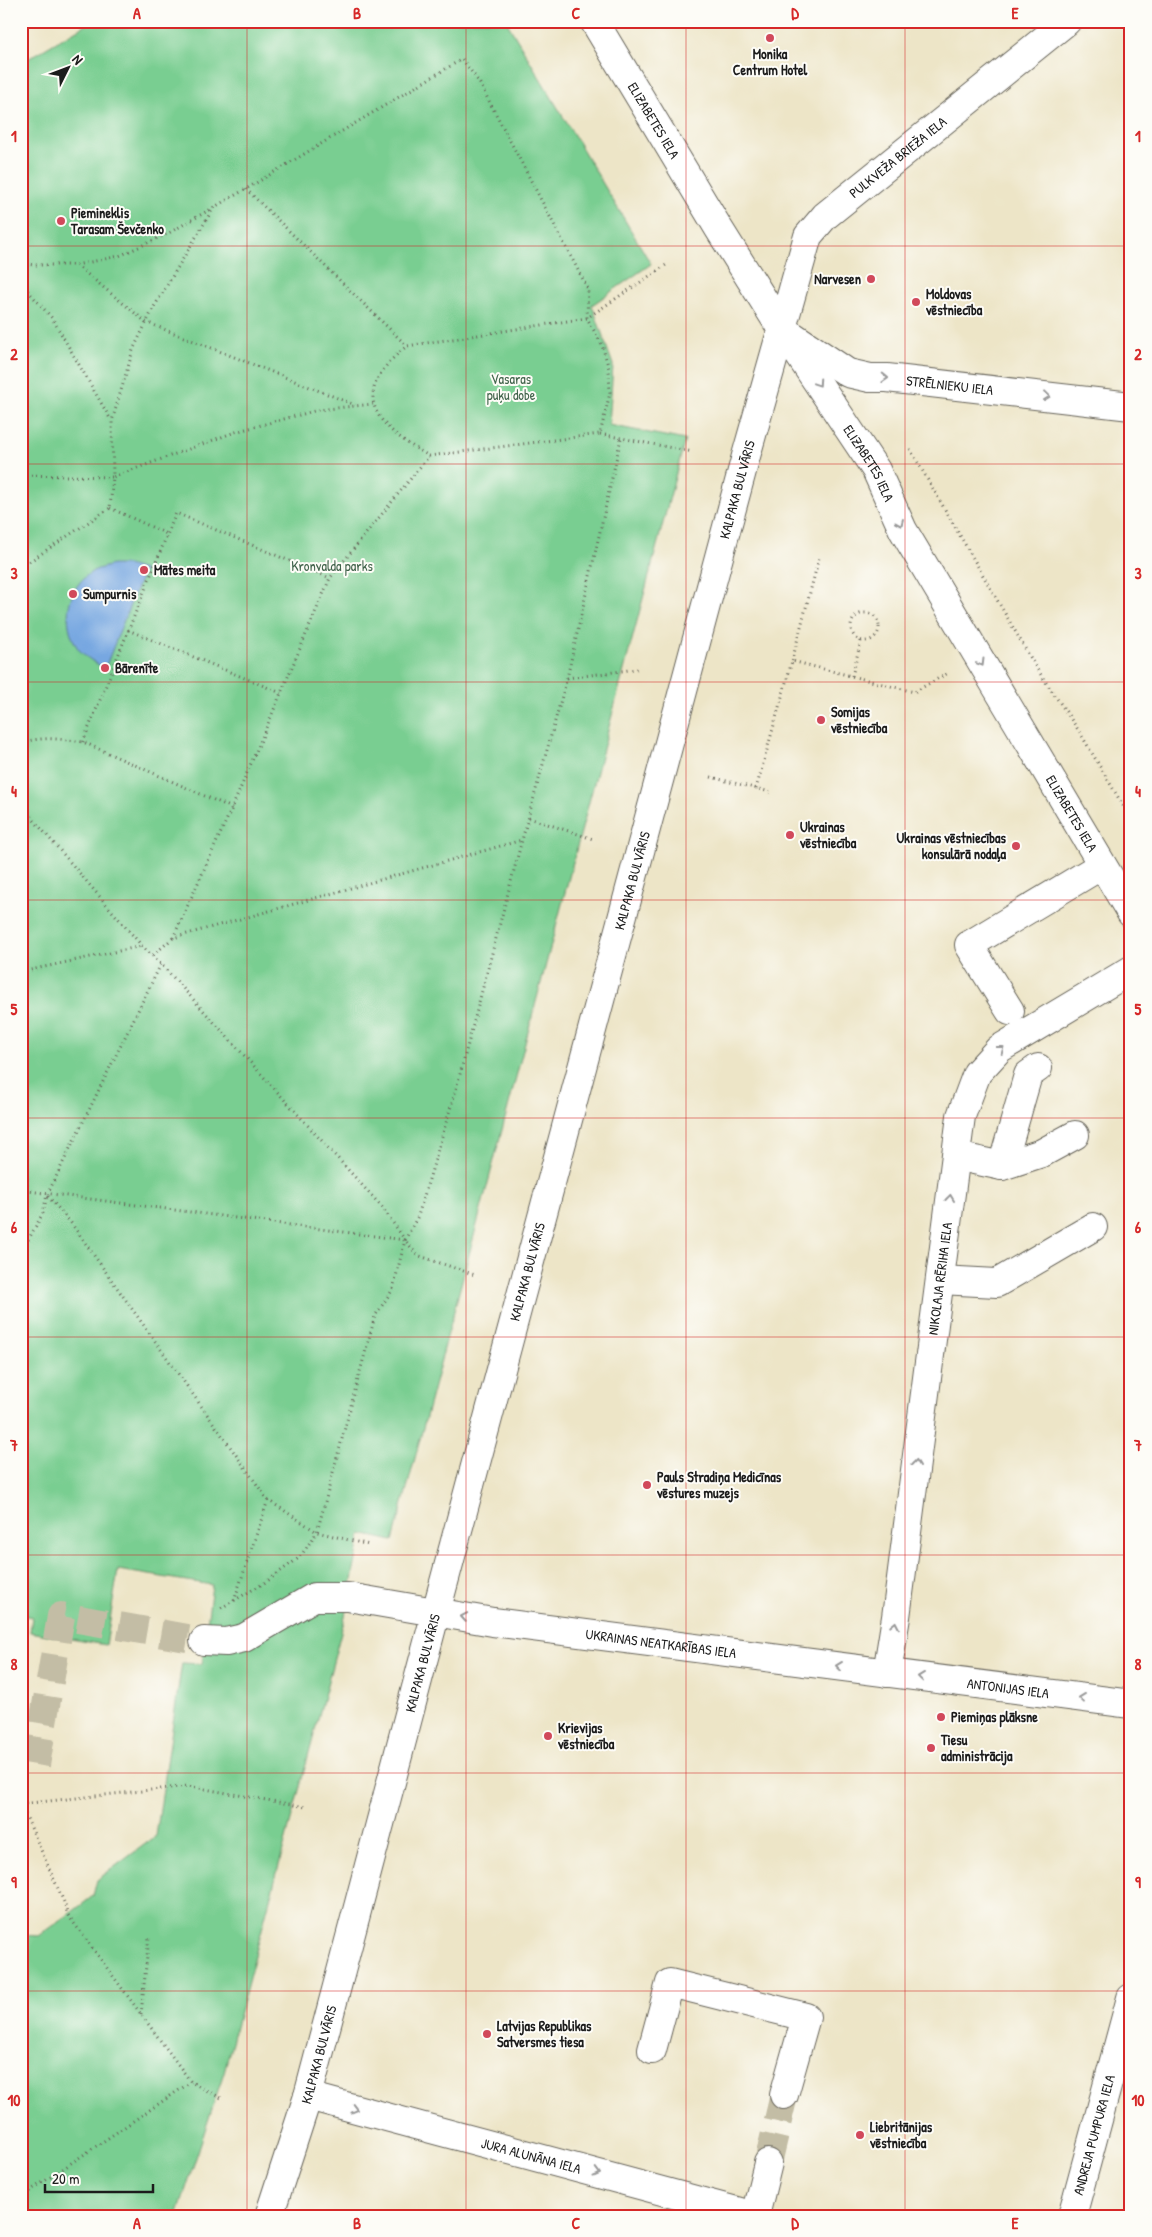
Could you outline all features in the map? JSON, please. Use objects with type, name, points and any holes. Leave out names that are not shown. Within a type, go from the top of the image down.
[{"type":"street","name":"ELIZABETES IELA","points":[[594,21],[781,328],[876,470],[903,530],[1131,913]]},
{"type":"street","name":"PULKVEŽA BRIEŽA IELA","points":[[781,328],[808,236],[825,216],[1067,21]]},
{"type":"street","name":"STRĒLNIEKU IELA","points":[[781,328],[848,373],[870,378],[887,378],[1131,406]]},
{"type":"street","name":"KALPAKA BULVĀRIS","points":[[269,2216],[308,2096],[781,328]]},
{"type":"street","points":[[1010,1011],[969,944],[1102,865]]},
{"type":"street","name":"NIKOLAJA RĒRIHA IELA","points":[[887,1673],[896,1617],[961,1116],[977,1073],[999,1049],[1131,970]]},
{"type":"street","points":[[1002,1166],[1028,1075],[1038,1068]]},
{"type":"street","points":[[956,1156],[1002,1166],[1042,1153],[1075,1135]]},
{"type":"street","points":[[940,1280],[996,1283],[1092,1228]]},
{"type":"street","name":"UKRAINAS NEATKARĪBAS IELA","points":[[204,1641],[226,1642],[244,1638],[314,1597],[358,1598],[493,1622],[887,1673]]},
{"type":"street","name":"ANTONIJAS IELA","points":[[887,1673],[1131,1704]]},
{"type":"street","points":[[652,2050],[670,1983],[806,2017],[784,2096]]},
{"type":"street","name":"ANDREJA PUMPURA IELA","points":[[1072,2216],[1131,1998]]},
{"type":"street","name":"JURA ALUNĀNA IELA","points":[[308,2096],[755,2216]]},
{"type":"street","points":[[755,2216],[768,2163]]},
{"type":"path","points":[[21,263],[34,265],[76,265],[120,256],[167,234],[246,189],[462,59],[479,82],[588,289],[587,318],[602,345],[609,369],[610,393],[600,434]]},
{"type":"path","points":[[246,189],[407,346]]},
{"type":"path","points":[[110,508],[113,477],[112,421],[134,350],[146,322],[214,207]]},
{"type":"path","points":[[76,265],[146,322],[356,405]]},
{"type":"path","points":[[666,265],[587,318],[407,346],[388,361],[374,384],[373,404],[386,426],[405,442],[429,456],[600,434],[693,452]]},
{"type":"path","points":[[21,284],[52,318],[112,421]]},
{"type":"path","points":[[21,475],[113,477],[234,432],[318,410],[373,404]]},
{"type":"path","points":[[216,1610],[234,1602],[266,1582],[300,1557],[317,1532],[375,1316],[393,1289],[404,1240],[418,1216],[455,1093],[567,678],[622,438]]},
{"type":"path","points":[[910,449],[1036,669],[1079,731],[1131,819]]},
{"type":"path","points":[[153,956],[173,938],[232,808],[330,578],[429,456]]},
{"type":"path","points":[[110,508],[167,534]]},
{"type":"path","points":[[21,567],[110,508]]},
{"type":"path","points":[[83,742],[176,513],[330,578]]},
{"type":"path","points":[[756,789],[819,558]]},
{"type":"path","points":[[863,612],[868,613],[879,622],[879,631],[870,641],[861,641],[853,635],[850,626],[854,617],[863,612]]},
{"type":"path","points":[[128,630],[281,693]]},
{"type":"path","points":[[852,676],[861,641]]},
{"type":"path","points":[[792,661],[914,692],[950,672]]},
{"type":"path","points":[[567,678],[637,669]]},
{"type":"path","points":[[21,743],[30,740],[59,738],[83,742],[232,808]]},
{"type":"path","points":[[711,777],[770,792]]},
{"type":"path","points":[[21,805],[142,946],[161,964],[382,1208],[417,1255],[475,1275]]},
{"type":"path","points":[[529,818],[593,839]]},
{"type":"path","points":[[173,938],[522,840]]},
{"type":"path","points":[[21,972],[142,946]]},
{"type":"path","points":[[21,1253],[43,1213],[46,1195],[161,964]]},
{"type":"path","points":[[21,1190],[46,1195],[404,1240]]},
{"type":"path","points":[[46,1195],[71,1223],[268,1500],[317,1532],[369,1544]]},
{"type":"path","points":[[234,1602],[268,1500]]},
{"type":"path","points":[[224,2100],[192,2082],[68,1916],[64,1902],[21,1804],[188,1786],[306,1807]]},
{"type":"path","points":[[141,2014],[149,1937]]},
{"type":"path","points":[[21,2197],[192,2082]]},
{"type":"green space","name":"Kronvalda parks","points":[[92,21],[506,21],[651,264],[592,305],[613,365],[609,425],[685,440],[393,1541],[361,1534],[344,1621],[224,2072],[177,2216],[21,2216],[21,1935],[39,1936],[68,1915],[93,1896],[97,1880],[156,1836],[182,1663],[202,1664],[212,1585],[118,1570],[106,1645],[30,1632],[32,1617],[21,1615],[21,63]]},
{"type":"water","points":[[112,565],[128,565],[144,570],[105,668],[93,662],[77,647],[72,637],[68,616],[72,595],[77,586],[93,571]]},
{"type":"tunnel","points":[[36,1765],[61,1616],[204,1641]]},
{"type":"tunnel","points":[[768,2163],[784,2095]]},
{"type":"place","name":"Monika Centrum Hotel","points":[[770,38]]},
{"type":"place","name":"Piemineklis Tarasam Ševčenko","points":[[61,221]]},
{"type":"place","name":"Narvesen","points":[[871,279]]},
{"type":"place","name":"Moldovas vēstniecība","points":[[916,302]]},
{"type":"place","name":"Mātes meita","points":[[144,570]]},
{"type":"place","name":"Sumpurnis","points":[[73,594]]},
{"type":"place","name":"Bārenīte","points":[[105,668]]},
{"type":"place","name":"Somijas vēstniecība","points":[[821,720]]},
{"type":"place","name":"Ukrainas vēstniecība","points":[[790,835]]},
{"type":"place","name":"Ukrainas vēstniecības konsulārā nodaļa","points":[[1016,846]]},
{"type":"place","name":"Pauls Stradiņa Medicīnas vēstures muzejs","points":[[647,1485]]},
{"type":"place","name":"Piemiņas plāksne","points":[[941,1717]]},
{"type":"place","name":"Krievijas vēstniecība","points":[[548,1736]]},
{"type":"place","name":"Tiesu administrācija","points":[[931,1748]]},
{"type":"place","name":"Latvijas Republikas Satversmes tiesa","points":[[487,2034]]},
{"type":"place","name":"Liebritānijas vēstniecība","points":[[860,2135]]},
{"type":"park label","name":"Vasaras puķu dobe","points":[[511,388]]}]
